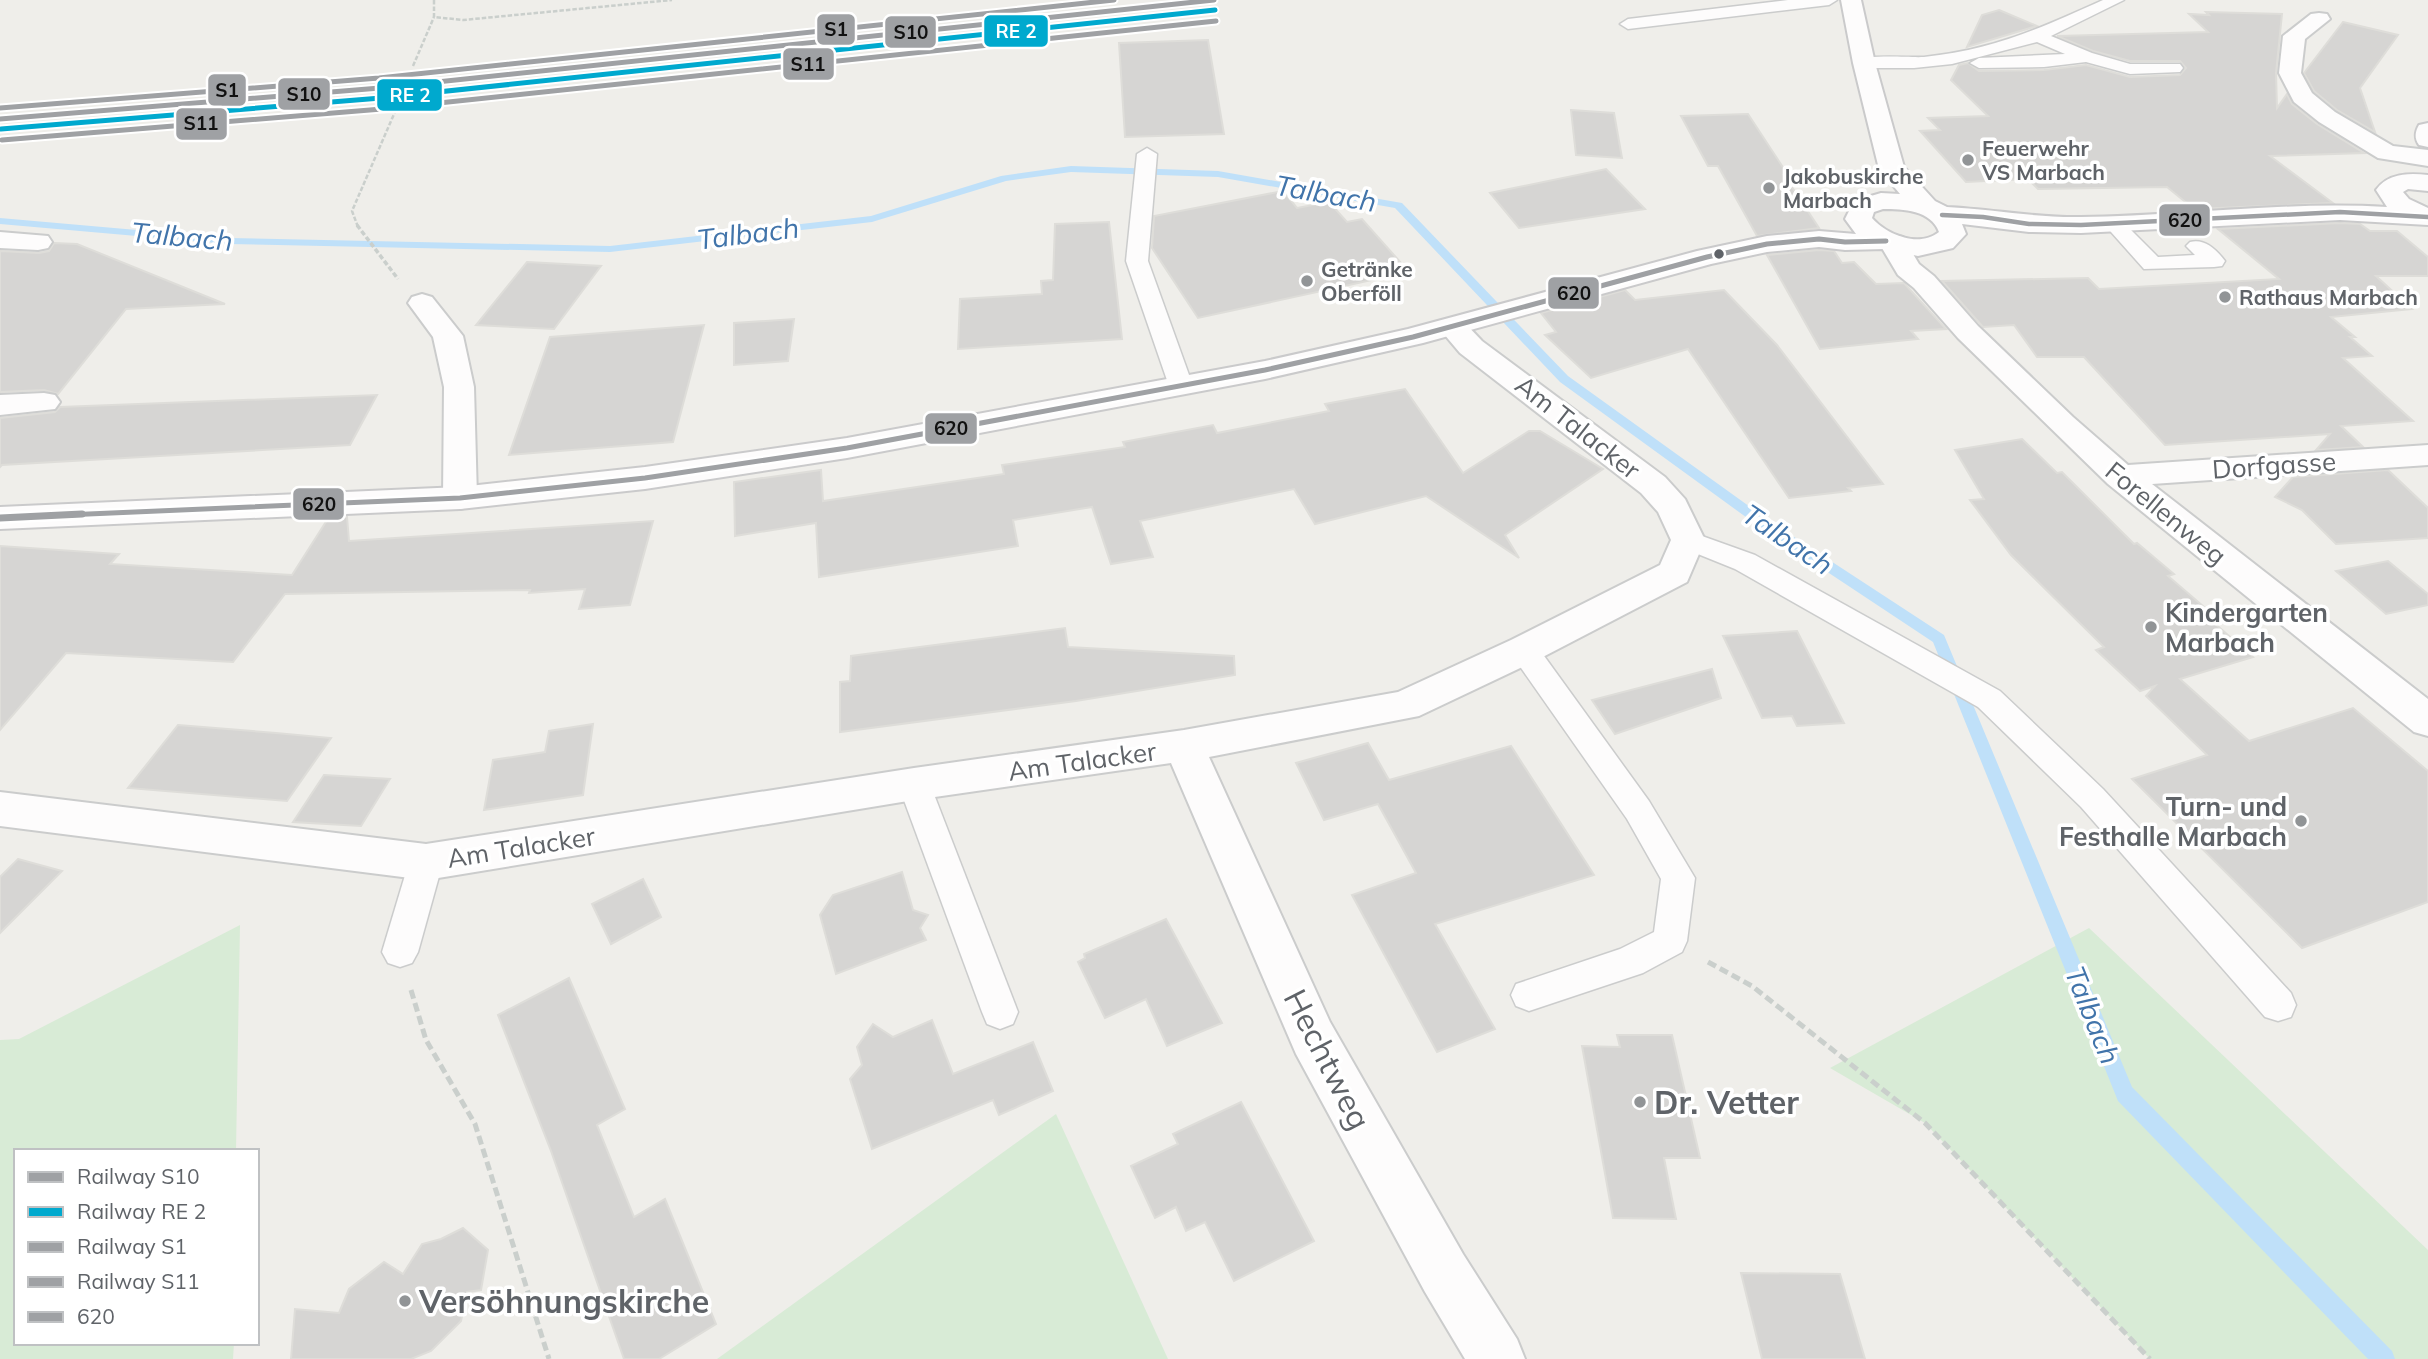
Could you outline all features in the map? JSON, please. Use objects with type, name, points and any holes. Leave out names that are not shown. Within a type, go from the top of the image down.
[{"type":"street","points":[[1851,0],[1864,63],[1892,169],[1939,226]]},
{"type":"street","points":[[2319,19],[2294,36],[2290,73],[2302,97],[2327,117],[2387,153],[2428,158]]},
{"type":"street","points":[[2428,130],[2428,140]]},
{"type":"street","points":[[2428,158],[2413,169],[2404,207],[2428,217]]},
{"type":"street","points":[[1881,201],[1892,169]]},
{"type":"street","points":[[2340,212],[2365,200],[2408,187]]},
{"type":"street","points":[[1819,239],[1858,219],[1863,207],[1881,201],[1903,202],[1939,226]]},
{"type":"street","points":[[0,519],[460,498],[645,478],[847,449],[1181,386],[1453,327],[1707,257],[1767,244],[1819,239],[1890,242],[1939,226],[1994,233],[2029,224],[2113,223],[2340,212],[2428,217]]},
{"type":"street","points":[[1858,219],[1872,234],[1890,242]]},
{"type":"street","points":[[1924,282],[1939,226]]},
{"type":"street","points":[[0,240],[38,242]]},
{"type":"street","name":"Forellenweg","points":[[1890,242],[1908,269],[1924,282],[1968,332],[2062,424],[2120,476],[2428,721]]},
{"type":"street","points":[[422,303],[448,336],[459,387],[460,498]]},
{"type":"street","name":"Am Talacker","points":[[0,809],[426,862],[914,784],[1184,746],[1405,706],[1524,650],[1674,573],[1688,540],[1672,507],[1653,485],[1471,346],[1453,327]]},
{"type":"street","points":[[0,405],[44,402]]},
{"type":"street","name":"Dorfgasse","points":[[2120,476],[2428,455]]},
{"type":"street","name":"Hechtweg","points":[[1184,746],[1313,1038],[1444,1273],[1497,1359]]},
{"type":"lane","points":[[1628,24],[1829,0]]},
{"type":"lane","points":[[1864,63],[1914,63],[1952,59],[2028,40],[2116,0]]},
{"type":"lane","points":[[2035,35],[2086,57],[2130,69],[2174,68]]},
{"type":"lane","points":[[1952,59],[1990,65],[2086,57]]},
{"type":"lane","points":[[1147,157],[1138,261],[1181,386]]},
{"type":"lane","points":[[2113,223],[2152,264],[2214,261],[2197,246]]},
{"type":"lane","points":[[2122,258],[2147,258]]},
{"type":"lane","points":[[1688,540],[1745,562],[1989,699],[2092,798],[2278,1005]]},
{"type":"lane","points":[[1524,650],[1638,810],[1678,878],[1670,941],[1630,962],[1529,995]]},
{"type":"lane","points":[[914,784],[1000,1012]]},
{"type":"lane","name":"Am Talacker","points":[[400,952],[426,862]]},
{"type":"path","points":[[413,66],[434,17],[434,0]]},
{"type":"path","points":[[434,17],[482,20],[673,0]]},
{"type":"path","points":[[385,265],[358,227],[352,211],[401,98]]},
{"type":"path","points":[[1670,941],[1752,986],[1925,1123],[2150,1359]]},
{"type":"path","points":[[400,952],[426,1040],[475,1124],[549,1359]]},
{"type":"green space","points":[[240,925],[236,1149],[14,1149],[14,1345],[234,1345],[233,1359],[0,1359],[0,1040],[19,1039]]},
{"type":"green space","points":[[2089,928],[2428,1250],[2428,1359],[2150,1359],[1925,1123],[1830,1068]]},
{"type":"green space","points":[[1056,1114],[1168,1359],[717,1359]]},
{"type":"building","points":[[1999,10],[2037,26],[1967,47],[1982,15]]},
{"type":"building","points":[[2206,12],[2282,14],[2276,73],[2277,108],[2287,94],[2292,104],[2317,124],[2364,153],[2270,156],[2333,203],[2194,209],[2167,187],[2038,189],[2028,179],[1966,182],[1920,131],[1940,130],[1928,118],[1988,116],[1951,80],[1959,65],[1968,63],[1979,71],[2044,70],[2086,65],[2130,77],[2180,75],[2186,68],[2180,61],[2130,61],[2093,51],[2057,36],[2208,32],[2189,14],[2209,15]]},
{"type":"building","points":[[2343,22],[2398,35],[2360,88],[2375,132],[2337,110],[2314,91],[2304,73]]},
{"type":"building","points":[[1208,40],[1224,134],[1125,137],[1119,43]]},
{"type":"building","points":[[1571,110],[1614,113],[1622,158],[1576,155]]},
{"type":"building","points":[[1748,114],[1819,228],[1757,236],[1718,166],[1708,166],[1681,116]]},
{"type":"building","points":[[1606,169],[1645,209],[1519,228],[1490,193]]},
{"type":"building","points":[[1283,191],[1297,208],[1329,202],[1347,222],[1362,219],[1409,272],[1198,318],[1152,248],[1154,216]]},
{"type":"building","points":[[1109,222],[1122,339],[958,349],[960,299],[1042,294],[1041,281],[1053,280],[1055,224]]},
{"type":"building","points":[[2360,224],[2370,231],[2397,231],[2428,257],[2428,276],[2376,276],[2412,309],[2331,317],[2372,356],[2343,358],[2413,421],[2341,426],[2363,447],[2316,450],[2330,434],[2165,445],[2084,357],[2037,357],[2014,325],[1983,327],[1942,281],[2088,278],[2099,289],[2279,279],[2218,229]]},
{"type":"building","points":[[54,243],[77,244],[225,304],[126,309],[58,394],[44,390],[0,392],[0,251],[39,253],[49,251]]},
{"type":"building","points":[[1834,251],[1842,263],[1854,262],[1876,284],[1904,283],[1946,329],[1911,331],[1918,339],[1820,349],[1767,255]]},
{"type":"building","points":[[527,262],[601,266],[554,329],[476,325]]},
{"type":"building","points":[[1625,290],[1635,300],[1724,290],[1777,345],[1883,484],[1848,488],[1851,491],[1789,498],[1688,349],[1591,378],[1545,335],[1556,332],[1541,313]]},
{"type":"building","points":[[794,319],[788,361],[734,365],[734,323]]},
{"type":"building","points":[[704,325],[673,442],[509,455],[550,337]]},
{"type":"building","points":[[1405,389],[1463,473],[1529,431],[1540,431],[1603,469],[1505,535],[1519,558],[1426,496],[1315,524],[1294,489],[1140,521],[1153,557],[1111,564],[1092,507],[1013,520],[1018,546],[819,577],[816,523],[735,536],[734,482],[821,470],[823,501],[1004,474],[1002,465],[1125,447],[1123,442],[1213,425],[1217,433],[1329,411],[1325,404]]},
{"type":"building","points":[[377,395],[350,445],[0,467],[0,418],[55,412],[60,407]]},
{"type":"building","points":[[2022,439],[2057,473],[2062,472],[2134,544],[2137,543],[2174,574],[2168,576],[2203,606],[2196,607],[2253,657],[2180,679],[2249,741],[2353,708],[2428,771],[2428,902],[2302,948],[2132,779],[2207,755],[2146,696],[2155,686],[2140,691],[2096,650],[2104,647],[2011,555],[1970,500],[1984,499],[1955,450]]},
{"type":"building","points":[[2388,470],[2428,508],[2428,538],[2336,544],[2302,510],[2275,497],[2293,477]]},
{"type":"building","points":[[329,517],[347,517],[349,541],[653,521],[630,605],[579,609],[585,589],[529,593],[530,590],[285,594],[233,662],[66,653],[0,730],[0,546],[119,554],[110,564],[292,575]]},
{"type":"building","points":[[2388,561],[2428,594],[2428,605],[2386,614],[2336,571]]},
{"type":"building","points":[[1065,628],[1068,647],[1234,656],[1235,675],[1076,701],[840,732],[840,682],[850,681],[851,656]]},
{"type":"building","points":[[1797,631],[1844,723],[1797,726],[1792,716],[1762,718],[1723,636]]},
{"type":"building","points":[[1712,669],[1721,698],[1615,734],[1592,700]]},
{"type":"building","points":[[593,724],[583,795],[484,810],[493,760],[545,752],[549,731]]},
{"type":"building","points":[[178,725],[331,738],[287,801],[128,788]]},
{"type":"building","points":[[1368,743],[1389,780],[1511,746],[1594,875],[1435,924],[1495,1029],[1437,1052],[1352,895],[1416,873],[1378,804],[1324,820],[1296,763]]},
{"type":"building","points":[[324,775],[390,779],[361,826],[293,822]]},
{"type":"building","points":[[18,859],[62,871],[0,933],[0,877]]},
{"type":"building","points":[[902,872],[913,910],[928,915],[920,928],[926,940],[836,974],[820,915],[833,895]]},
{"type":"building","points":[[643,879],[661,917],[611,944],[592,904]]},
{"type":"building","points":[[1166,919],[1222,1023],[1167,1046],[1146,999],[1105,1018],[1078,962],[1085,958],[1084,954]]},
{"type":"building","points":[[569,978],[625,1109],[597,1125],[634,1217],[665,1199],[716,1324],[659,1359],[624,1359],[551,1151],[498,1015]]},
{"type":"building","points":[[932,1020],[953,1074],[1033,1042],[1053,1091],[999,1115],[993,1100],[872,1149],[850,1079],[862,1065],[857,1047],[873,1024],[893,1037]]},
{"type":"building","name":"Dr. Vetter","points":[[1617,1035],[1672,1035],[1700,1158],[1664,1158],[1676,1219],[1613,1218],[1582,1046],[1620,1047]]},
{"type":"building","points":[[1241,1102],[1314,1241],[1234,1281],[1205,1222],[1186,1231],[1176,1207],[1155,1218],[1131,1166],[1178,1144],[1173,1134]]},
{"type":"building","name":"Versöhnungskirche","points":[[463,1228],[488,1250],[481,1290],[467,1292],[461,1321],[431,1351],[411,1359],[291,1359],[295,1309],[339,1313],[349,1289],[384,1262],[403,1274],[422,1244],[441,1239]]},
{"type":"building","points":[[1741,1273],[1840,1274],[1865,1359],[1762,1359]]},
{"type":"waterway","name":"Talbach","points":[[0,221],[228,241],[610,249],[872,219],[1005,178],[1071,169],[1218,174],[1398,205],[1564,379],[1766,525],[1939,639],[2125,1094],[2384,1359]]},
{"type":"rail line","name":"S1","points":[[0,108],[379,78],[1114,0]]},
{"type":"rail line","name":"S10","points":[[0,119],[380,88],[1214,0]]},
{"type":"rail line","name":"S11","points":[[2,140],[382,109],[1216,21]]},
{"type":"transit line","points":[[1,129],[381,98],[1215,10]]},
{"type":"transit line","name":"620","points":[[1942,215],[1983,217],[2029,224],[2081,225],[2340,212],[2428,217]]},
{"type":"transit line","name":"620","points":[[0,518],[460,498],[645,478],[847,448],[1265,370],[1413,337],[1707,257],[1767,244],[1819,239],[1845,242],[1886,241]]},
{"type":"place","name":"Feuerwehr VS Marbach","points":[[1968,160]]},
{"type":"place","name":"Jakobuskirche Marbach","points":[[1769,188]]},
{"type":"place","name":"Getränke Oberföll","points":[[1307,281]]},
{"type":"place","name":"Rathaus Marbach","points":[[2225,297]]},
{"type":"place","name":"Kindergarten Marbach","points":[[2151,627]]},
{"type":"place","name":"Turn- und Festhalle Marbach","points":[[2301,821]]},
{"type":"place","name":"Dr. Vetter","points":[[1640,1102]]},
{"type":"place","name":"Versöhnungskirche","points":[[405,1301]]}]
